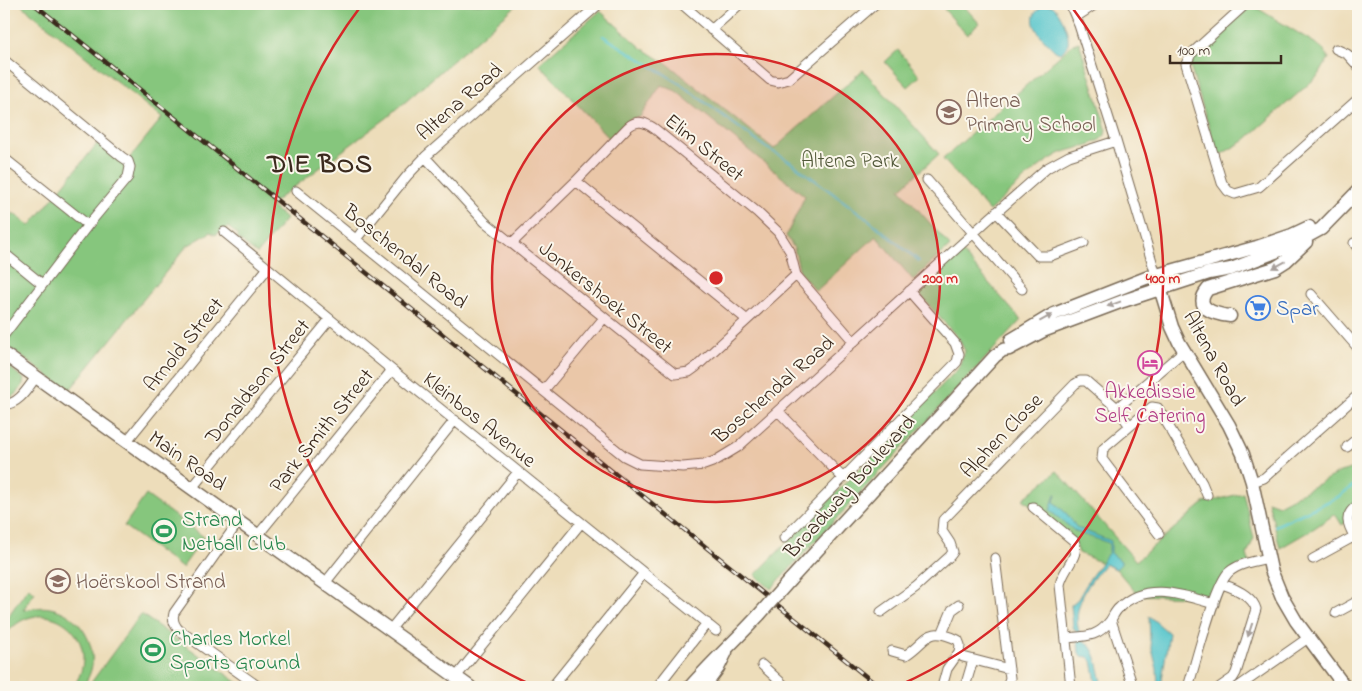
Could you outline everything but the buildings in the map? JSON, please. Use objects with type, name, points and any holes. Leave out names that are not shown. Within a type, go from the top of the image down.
[{"type":"main road","name":"Broadway Boulevard","points":[[1003,350],[1009,349],[1061,324],[1160,289],[1266,257],[1315,233],[1358,192]]},
{"type":"main road","name":"Broadway Boulevard","points":[[704,687],[718,668],[727,650],[1012,338],[1054,314],[1156,275],[1280,240],[1298,233],[1337,212]]},
{"type":"main road","points":[[1230,316],[1215,314],[1205,308],[1203,296],[1208,289],[1275,268],[1286,261],[1315,233]]},
{"type":"main road","name":"Altena Road","points":[[1156,275],[1172,327],[1233,432],[1243,454],[1252,482],[1269,558],[1282,598],[1308,638],[1344,687]]},
{"type":"main road","name":"Main Road","points":[[4,354],[470,687]]},
{"type":"main road","name":"Broadway Boulevard","points":[[690,687],[718,655],[727,650]]},
{"type":"street","name":"Altena Road","points":[[356,239],[407,176],[425,157],[599,4]]},
{"type":"street","points":[[682,4],[770,80],[782,82],[792,77],[875,4]]},
{"type":"street","points":[[711,30],[740,4]]},
{"type":"street","name":"Altena Road","points":[[1070,4],[1076,17],[1116,141],[1156,275]]},
{"type":"street","points":[[1076,17],[1096,4]]},
{"type":"street","points":[[1246,4],[1191,54],[1186,64],[1219,175],[1225,189],[1239,194],[1259,187],[1358,99]]},
{"type":"street","points":[[1336,48],[1347,54],[1358,66]]},
{"type":"street","points":[[4,60],[128,161],[129,171],[128,177],[88,225],[4,335]]},
{"type":"street","name":"Elim Street","points":[[512,243],[576,181],[628,126],[638,121],[649,125],[757,212],[778,232],[790,251],[796,275],[854,342]]},
{"type":"street","name":"Boschendal Road","points":[[296,191],[624,456],[648,466],[683,467],[704,465],[715,461],[738,447],[996,212],[1053,164],[1069,156],[1116,141]]},
{"type":"street","name":"Jonkershoek Street","points":[[425,157],[474,212],[675,374],[683,374],[696,367],[796,275]]},
{"type":"street","points":[[4,158],[88,225]]},
{"type":"street","points":[[927,180],[1022,289]]},
{"type":"street","points":[[576,181],[746,319]]},
{"type":"street","points":[[996,212],[1038,256],[1050,256],[1084,242]]},
{"type":"street","name":"Kleinbos Avenue","points":[[224,232],[716,631]]},
{"type":"street","points":[[4,253],[42,284]]},
{"type":"street","name":"Arnold Street","points":[[126,442],[267,268]]},
{"type":"street","points":[[784,538],[954,365],[958,358],[958,350],[955,343],[909,292]]},
{"type":"street","points":[[1311,294],[1358,348]]},
{"type":"street","points":[[544,390],[604,318]]},
{"type":"street","name":"Donaldson Street","points":[[192,488],[330,319]]},
{"type":"street","points":[[1130,426],[1117,408],[1185,350]]},
{"type":"street","name":"Park Smith Street","points":[[258,535],[392,370]]},
{"type":"street","points":[[4,405],[19,399],[36,377]]},
{"type":"street","name":"Alphen Close","points":[[881,612],[916,587],[950,556],[953,552],[942,531],[943,520],[1075,384],[1080,381],[1086,381],[1117,408]]},
{"type":"street","points":[[1252,482],[1264,478],[1357,399]]},
{"type":"street","points":[[1159,534],[1102,459],[1103,449],[1152,407],[1158,408],[1202,483],[1207,495]]},
{"type":"street","points":[[778,410],[843,478]]},
{"type":"street","points":[[324,583],[455,420]]},
{"type":"street","points":[[1347,447],[1358,438]]},
{"type":"street","points":[[390,630],[518,472]]},
{"type":"street","points":[[1313,559],[1356,540],[1349,527],[1348,518],[1350,512],[1358,505]]},
{"type":"street","points":[[1032,507],[1076,544],[1076,551],[1060,581],[1071,687]]},
{"type":"street","points":[[238,521],[174,613],[174,622],[179,630],[259,687]]},
{"type":"street","points":[[456,677],[581,523]]},
{"type":"street","points":[[995,558],[1010,678],[1007,687]]},
{"type":"street","points":[[1188,687],[1214,604],[1229,572],[1269,558]]},
{"type":"street","points":[[552,687],[644,573]]},
{"type":"street","points":[[1220,687],[1233,678],[1236,673],[1256,609],[1251,599],[1234,588],[1222,584]]},
{"type":"street","points":[[1066,638],[1099,633],[1111,620],[1117,609],[1125,602],[1155,591],[1214,604]]},
{"type":"street","points":[[1336,613],[1358,601]]},
{"type":"street","points":[[942,634],[952,610],[959,605]]},
{"type":"street","points":[[1111,620],[1133,687]]},
{"type":"street","points":[[657,687],[707,624]]},
{"type":"street","points":[[892,651],[906,655],[929,635],[936,633],[958,640],[960,645],[959,652],[947,669],[942,687]]},
{"type":"street","points":[[1238,687],[1308,638]]},
{"type":"street","points":[[959,652],[963,658],[1009,669]]},
{"type":"street","points":[[965,687],[973,660]]},
{"type":"street","points":[[762,665],[786,687]]},
{"type":"green space","points":[[20,4],[186,4],[207,6],[231,4],[518,4],[388,117],[270,205],[286,219],[257,254],[238,239],[237,234],[228,227],[215,235],[211,232],[187,246],[69,391],[4,344],[4,225],[13,213],[30,226],[101,139],[128,160],[162,118]]},
{"type":"green space","points":[[950,4],[962,4],[979,23],[967,35],[944,9]]},
{"type":"green space","points":[[1252,5],[1318,45],[1329,58],[1319,75],[1244,141],[1218,156],[1190,66],[1192,59]]},
{"type":"green space","name":"Altena Park","points":[[600,11],[642,48],[669,65],[774,149],[863,70],[939,154],[900,189],[950,246],[913,280],[876,236],[816,291],[800,273],[794,248],[786,236],[805,196],[676,91],[661,85],[640,117],[629,120],[610,139],[539,64]]},
{"type":"green space","points":[[1079,42],[1106,128],[1105,135],[1096,142],[1064,152],[1049,160],[1031,173],[989,211],[943,159],[1073,44]]},
{"type":"green space","points":[[898,50],[920,76],[908,87],[885,62]]},
{"type":"green space","points":[[961,251],[1021,320],[771,589],[755,575],[958,369],[965,351],[959,339],[920,295],[920,287]]},
{"type":"green space","points":[[4,363],[24,379],[22,387],[17,393],[4,399]]},
{"type":"green space","points":[[1358,467],[1358,501],[1347,510],[1345,523],[1342,525],[1335,514],[1280,548],[1268,501],[1279,505],[1340,472]]},
{"type":"green space","points":[[1057,471],[1136,561],[1204,503],[1243,493],[1254,538],[1247,554],[1249,562],[1236,567],[1214,604],[1192,597],[1138,595],[1116,569],[1079,553],[1074,540],[1023,499]]},
{"type":"green space","name":"Strand Netball Club","points":[[146,495],[204,537],[182,568],[124,526]]},
{"type":"green space","points":[[28,588],[35,592],[23,610],[43,607],[60,611],[76,621],[87,637],[92,655],[92,665],[90,674],[83,687],[73,687],[82,668],[82,651],[76,636],[66,624],[51,617],[35,616],[19,622],[4,637],[4,622]]},
{"type":"green space","name":"Charles Morkel Sports Ground","points":[[141,614],[244,687],[88,687]]},
{"type":"water","points":[[1044,5],[1053,6],[1056,9],[1066,28],[1068,43],[1061,53],[1054,50],[1035,28],[1034,16],[1037,10]]},
{"type":"water","points":[[1055,494],[1054,502],[1067,514],[1077,528],[1111,541],[1111,553],[1121,561],[1121,564],[1116,569],[1105,564],[1086,590],[1078,610],[1077,621],[1079,631],[1095,655],[1103,687],[1097,687],[1092,661],[1088,657],[1081,656],[1079,653],[1077,633],[1073,627],[1071,605],[1078,599],[1090,578],[1109,552],[1109,543],[1076,532],[1050,511]]},
{"type":"water","points":[[1149,616],[1169,633],[1161,687],[1158,687],[1157,669],[1150,641]]},
{"type":"waterway","points":[[603,36],[679,83],[765,147],[789,161],[869,220],[919,261]]},
{"type":"waterway","points":[[1275,526],[1338,497],[1358,482]]},
{"type":"railway","points":[[34,4],[879,687]]},
{"type":"place","name":"Altena Primary School","points":[[949,112]]},
{"type":"place","name":"Spar","points":[[1258,308]]},
{"type":"place","name":"Akkedissie Self Catering","points":[[1150,363]]},
{"type":"place","name":"Strand Netball Club","points":[[164,531]]},
{"type":"place","name":"Hoërskool Strand","points":[[58,581]]},
{"type":"place","name":"Charles Morkel Sports Ground","points":[[153,650]]},
{"type":"district","name":"DIE BOS","points":[[320,163]]}]
